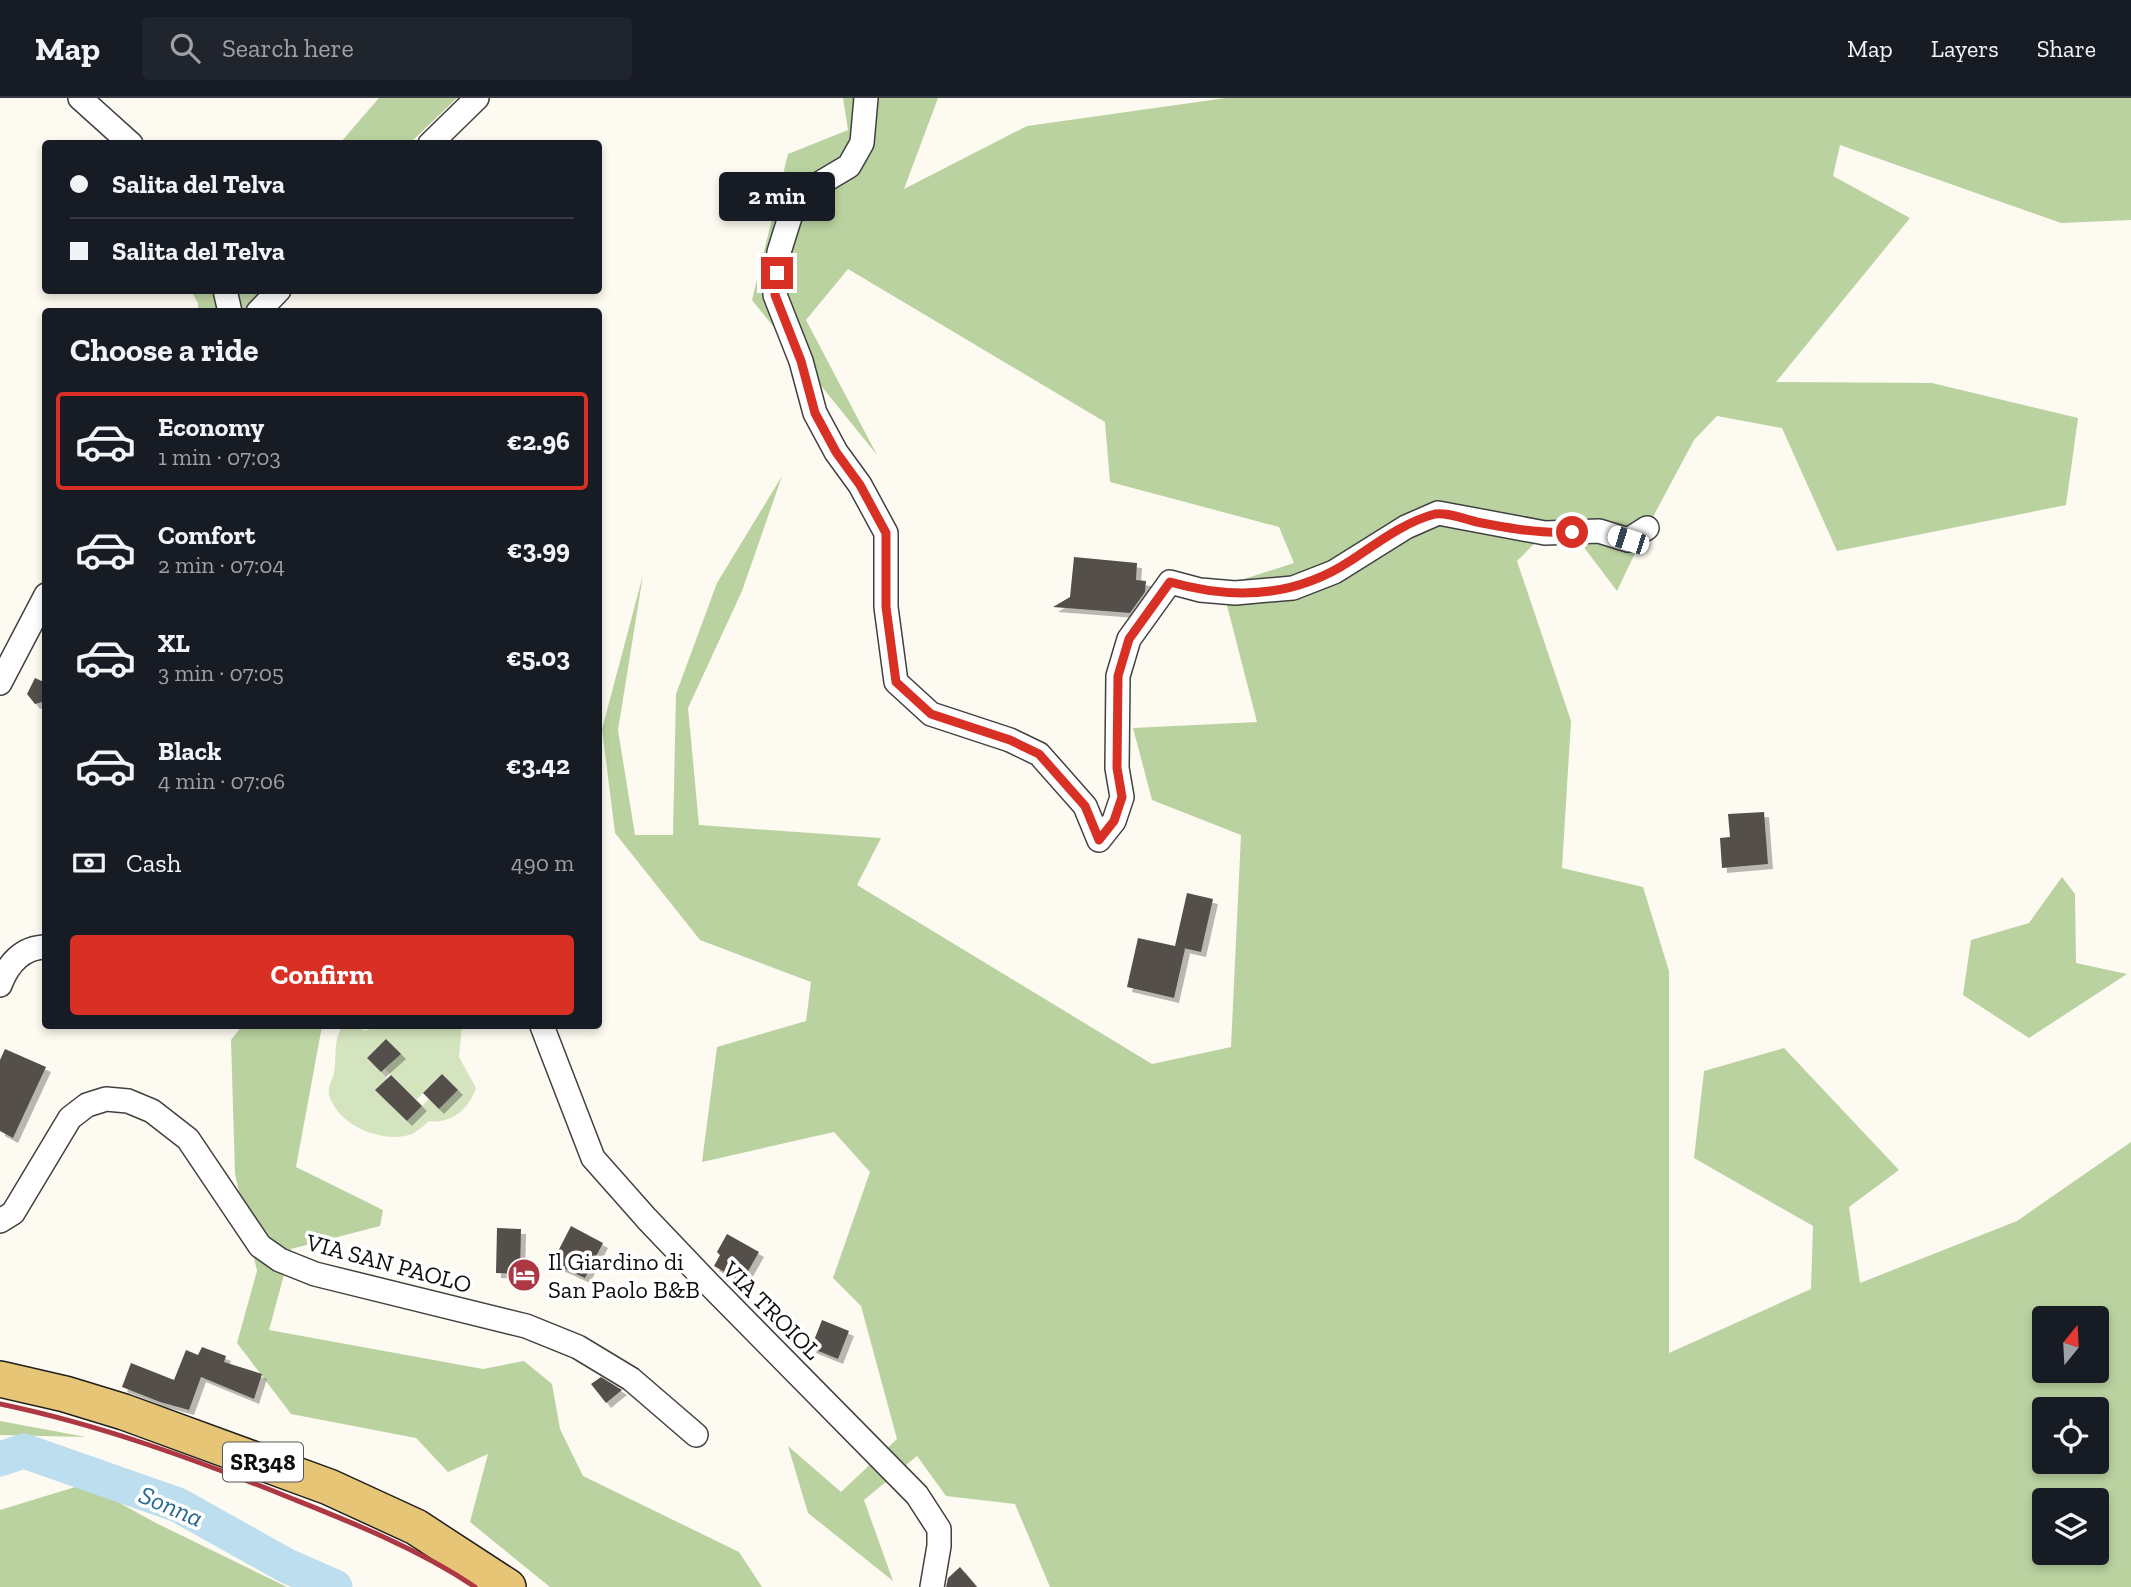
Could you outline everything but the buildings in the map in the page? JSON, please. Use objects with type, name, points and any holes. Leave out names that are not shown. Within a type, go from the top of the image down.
[{"type":"main road","name":"SR348","points":[[0,1379],[65,1394],[124,1412],[329,1487],[416,1528],[508,1587]]},
{"type":"street","points":[[80,98],[127,140]]},
{"type":"street","points":[[434,140],[477,98]]},
{"type":"street","points":[[866,98],[862,143],[849,166],[807,191],[790,217],[779,251],[775,295],[801,361],[815,413],[886,533],[886,607],[896,682],[931,714],[1010,740],[1039,754],[1085,806],[1099,840],[1114,821],[1122,797],[1117,768],[1118,676],[1129,639],[1170,582],[1200,590],[1235,593],[1293,588],[1334,572],[1406,527],[1438,513],[1545,533],[1598,530],[1628,540],[1647,528]]},
{"type":"street","points":[[262,308],[275,294]]},
{"type":"street","points":[[0,683],[42,603]]},
{"type":"street","points":[[0,985],[12,961],[27,951],[42,948]]},
{"type":"street","name":"VIA TROIOL","points":[[543,1029],[593,1158],[673,1247],[917,1495],[939,1529],[932,1587]]},
{"type":"street","name":"VIA SAN PAOLO","points":[[0,1221],[13,1213],[70,1118],[87,1105],[106,1099],[128,1101],[152,1111],[188,1139],[260,1246],[280,1260],[315,1274],[526,1326],[578,1347],[631,1379],[696,1435]]},
{"type":"green space","points":[[379,98],[457,98],[413,140],[343,140]]},
{"type":"green space","points":[[843,98],[938,98],[904,189],[1027,126],[1226,98],[2131,98],[2131,220],[2061,223],[1840,145],[1833,176],[1910,218],[1776,382],[1932,383],[2078,418],[2066,505],[1837,551],[1782,428],[1717,416],[1694,440],[1617,591],[1561,517],[1517,561],[1571,721],[1562,868],[1643,887],[1669,971],[1669,1353],[1811,1289],[1813,1226],[1694,1158],[1704,1071],[1784,1048],[1899,1170],[1849,1207],[1860,1283],[2017,1221],[2131,1142],[2131,1587],[1050,1587],[1015,1504],[946,1496],[917,1456],[864,1500],[893,1581],[808,1513],[788,1446],[841,1492],[897,1439],[861,1306],[833,1278],[870,1172],[834,1132],[702,1162],[717,1047],[806,1021],[811,982],[700,940],[615,833],[602,729],[643,575],[618,730],[635,835],[673,835],[676,694],[717,583],[782,476],[742,591],[688,708],[699,825],[881,838],[857,885],[1152,1064],[1231,1047],[1241,835],[1152,800],[1133,728],[1257,722],[1222,586],[1294,563],[1279,527],[1110,482],[1105,422],[848,269],[806,320],[877,455],[752,300],[788,154],[848,130]]},
{"type":"green space","points":[[193,294],[271,294],[259,308],[198,308]]},
{"type":"green space","points":[[2062,877],[2075,894],[2076,963],[2127,974],[2029,1038],[1963,995],[1971,940],[2029,923]]},
{"type":"green space","points":[[240,1029],[321,1029],[296,1167],[383,1210],[380,1226],[291,1249],[269,1330],[483,1369],[524,1361],[552,1384],[560,1429],[583,1476],[739,1552],[762,1587],[550,1587],[470,1522],[488,1454],[448,1472],[416,1438],[291,1414],[237,1343],[257,1271],[235,1174],[231,1040]]},
{"type":"green space","points":[[340,1029],[462,1029],[459,1057],[476,1088],[469,1102],[452,1117],[429,1121],[412,1134],[401,1137],[377,1135],[353,1125],[330,1098],[336,1043]],"holes":[[[386,1039],[400,1054],[385,1069],[416,1100],[442,1074],[458,1090],[439,1109],[429,1099],[407,1121],[376,1090],[387,1078],[367,1058]]]},
{"type":"green space","points":[[0,1421],[86,1437],[0,1435]]},
{"type":"green space","points":[[85,1484],[156,1523],[287,1587],[0,1587],[0,1510]]},
{"type":"waterway","name":"Sonna","points":[[0,1459],[24,1451],[178,1505],[287,1566],[335,1587]]},
{"type":"railway","points":[[0,1404],[112,1433],[221,1471],[386,1538],[475,1587]]},
{"type":"place","name":"Il Giardino di San Paolo B&B","points":[[524,1275]]},
{"type":"route","points":[[777,273],[775,295],[801,361],[815,413],[886,533],[886,607],[896,682],[931,714],[1010,740],[1039,754],[1085,806],[1099,840],[1114,821],[1122,797],[1117,768],[1118,676],[1129,639],[1170,582],[1200,590],[1235,593],[1293,588],[1334,572],[1385,538],[1438,513],[1545,533],[1572,532]]}]
